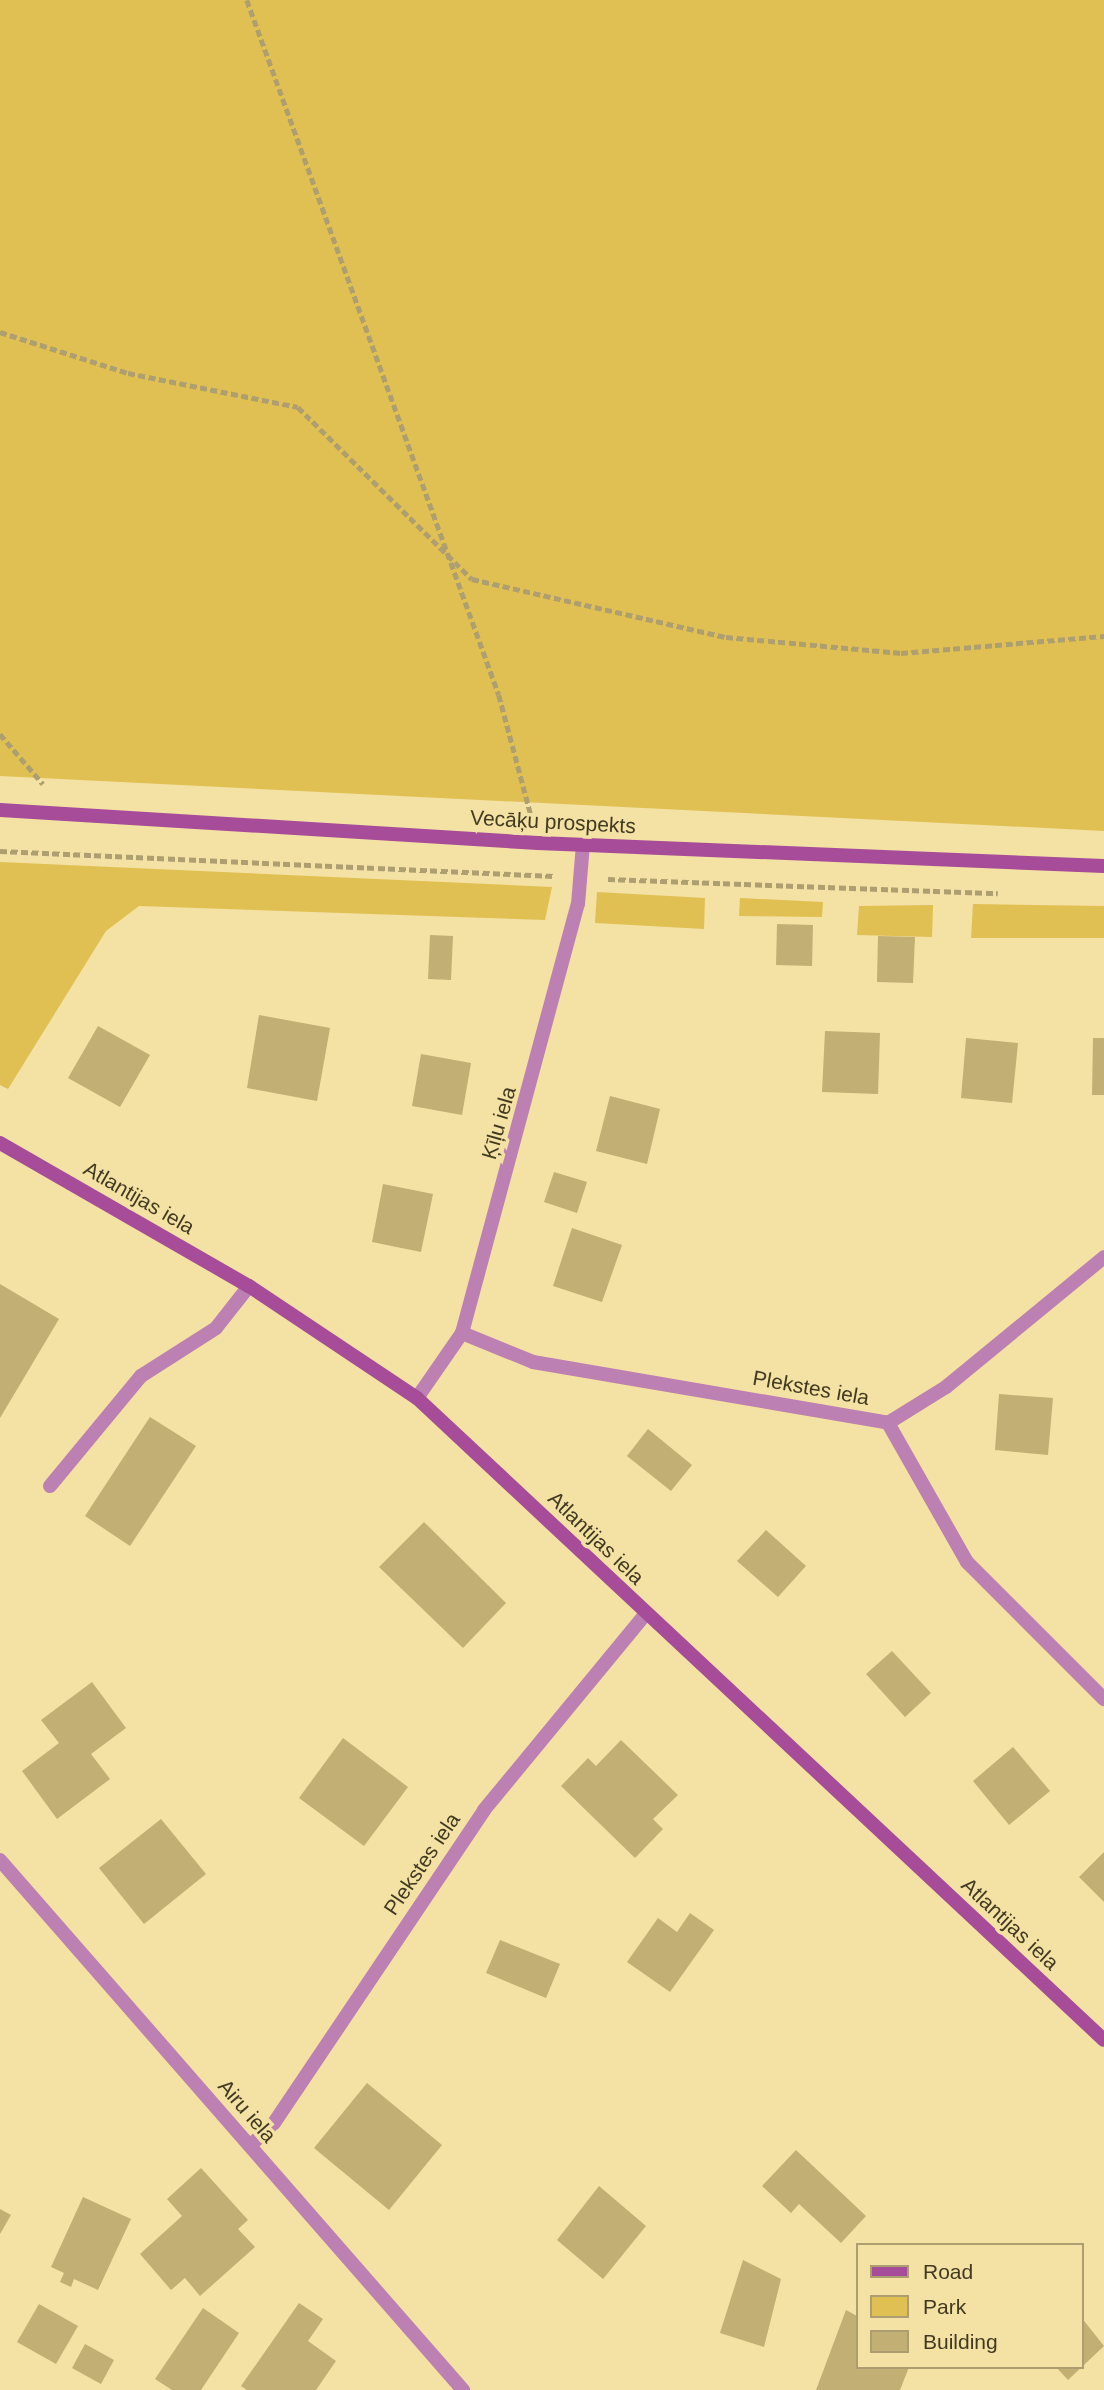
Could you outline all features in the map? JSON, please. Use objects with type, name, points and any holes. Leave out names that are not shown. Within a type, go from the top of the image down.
[{"type":"main road","name":"Vecāķu prospekts","points":[[0,810],[538,843],[1104,866]]},
{"type":"main road","name":"Atlantijas iela","points":[[0,1143],[249,1286],[417,1398],[645,1615],[1104,2040]]},
{"type":"street","name":"Ķīļu iela","points":[[417,1398],[462,1333],[566,953],[578,904],[583,845]]},
{"type":"street","name":"Plekstes iela","points":[[462,1333],[533,1362],[888,1423],[946,1387],[1104,1257]]},
{"type":"street","points":[[50,1486],[141,1376],[216,1328],[249,1286]]},
{"type":"street","points":[[888,1423],[967,1562],[1104,1699]]},
{"type":"street","name":"Plekstes iela","points":[[250,2146],[274,2123],[484,1810],[645,1615]]},
{"type":"street","name":"Airu iela","points":[[0,1860],[463,2390]]},
{"type":"path","points":[[247,0],[499,695],[538,843]]},
{"type":"path","points":[[0,332],[128,373],[298,407],[471,579],[726,637],[901,653],[1104,636]]},
{"type":"path","points":[[0,734],[69,813]]},
{"type":"green space","points":[[0,0],[1104,0],[1104,831],[0,776]]},
{"type":"green space","points":[[0,862],[552,887],[545,920],[139,906],[106,931],[8,1089],[0,1085]]},
{"type":"green space","points":[[597,892],[705,898],[704,929],[595,923]]},
{"type":"green space","points":[[740,898],[823,902],[822,917],[739,916]]},
{"type":"green space","points":[[973,904],[1104,906],[1104,938],[971,938]]},
{"type":"green space","points":[[933,905],[932,937],[857,935],[859,906]]},
{"type":"building","points":[[777,924],[813,925],[812,966],[776,965]]},
{"type":"building","points":[[430,935],[453,936],[451,980],[428,979]]},
{"type":"building","points":[[878,936],[915,937],[913,983],[877,982]]},
{"type":"building","points":[[259,1015],[330,1028],[317,1101],[247,1088]]},
{"type":"building","points":[[98,1026],[150,1055],[120,1107],[68,1078]]},
{"type":"building","points":[[825,1031],[880,1033],[878,1094],[822,1092]]},
{"type":"building","points":[[966,1038],[1018,1043],[1012,1103],[961,1098]]},
{"type":"building","points":[[1093,1038],[1104,1038],[1104,1095],[1092,1095]]},
{"type":"building","points":[[421,1054],[471,1063],[462,1115],[412,1106]]},
{"type":"building","points":[[610,1096],[660,1109],[647,1164],[596,1151]]},
{"type":"building","points":[[554,1172],[587,1182],[577,1213],[544,1202]]},
{"type":"building","points":[[383,1184],[433,1194],[421,1252],[372,1242]]},
{"type":"building","points":[[572,1228],[622,1245],[602,1302],[553,1286]]},
{"type":"building","points":[[0,1284],[59,1319],[0,1418]]},
{"type":"building","points":[[999,1394],[1053,1398],[1048,1455],[995,1450]]},
{"type":"building","points":[[150,1417],[196,1446],[130,1546],[85,1516]]},
{"type":"building","points":[[648,1429],[692,1465],[671,1491],[627,1456]]},
{"type":"building","points":[[424,1522],[506,1603],[463,1648],[379,1567]]},
{"type":"building","points":[[766,1530],[806,1566],[778,1597],[737,1561]]},
{"type":"building","points":[[892,1651],[931,1693],[905,1717],[866,1674]]},
{"type":"building","points":[[92,1682],[126,1728],[91,1754],[110,1779],[57,1819],[22,1771],[59,1743],[41,1720]]},
{"type":"building","points":[[343,1738],[408,1787],[364,1846],[299,1798]]},
{"type":"building","points":[[621,1740],[678,1795],[653,1819],[663,1829],[635,1858],[561,1786],[588,1758],[596,1766]]},
{"type":"building","points":[[1013,1747],[1050,1791],[1009,1825],[973,1781]]},
{"type":"building","points":[[161,1819],[206,1874],[144,1924],[99,1868]]},
{"type":"building","points":[[1104,1852],[1104,1902],[1079,1877]]},
{"type":"building","points":[[690,1913],[714,1930],[670,1992],[627,1962],[658,1918],[677,1932]]},
{"type":"building","points":[[500,1940],[560,1964],[546,1998],[486,1973]]},
{"type":"building","points":[[367,2083],[442,2145],[389,2210],[314,2148]]},
{"type":"building","points":[[796,2150],[866,2216],[841,2243],[799,2204],[791,2213],[762,2186]]},
{"type":"building","points":[[201,2168],[248,2220],[238,2229],[255,2247],[200,2296],[185,2278],[171,2290],[140,2254],[182,2216],[167,2199]]},
{"type":"building","points":[[599,2186],[646,2226],[603,2279],[557,2240]]},
{"type":"building","points":[[83,2197],[131,2219],[98,2290],[74,2279],[71,2287],[60,2282],[64,2273],[51,2267]]},
{"type":"building","points":[[0,2209],[11,2215],[0,2234]]},
{"type":"building","points":[[743,2260],[781,2279],[764,2347],[720,2333]]},
{"type":"building","points":[[299,2303],[323,2319],[308,2341],[336,2361],[316,2390],[247,2390],[241,2386]]},
{"type":"building","points":[[39,2304],[78,2326],[56,2364],[17,2342]]},
{"type":"building","points":[[203,2308],[239,2333],[201,2390],[172,2390],[155,2379]]},
{"type":"building","points":[[846,2310],[856,2315],[856,2369],[908,2369],[900,2390],[816,2390]]},
{"type":"building","points":[[1083,2320],[1104,2346],[1083,2366]]},
{"type":"building","points":[[85,2344],[114,2360],[101,2384],[72,2368]]},
{"type":"building","points":[[1058,2369],[1080,2369],[1068,2380]]}]
